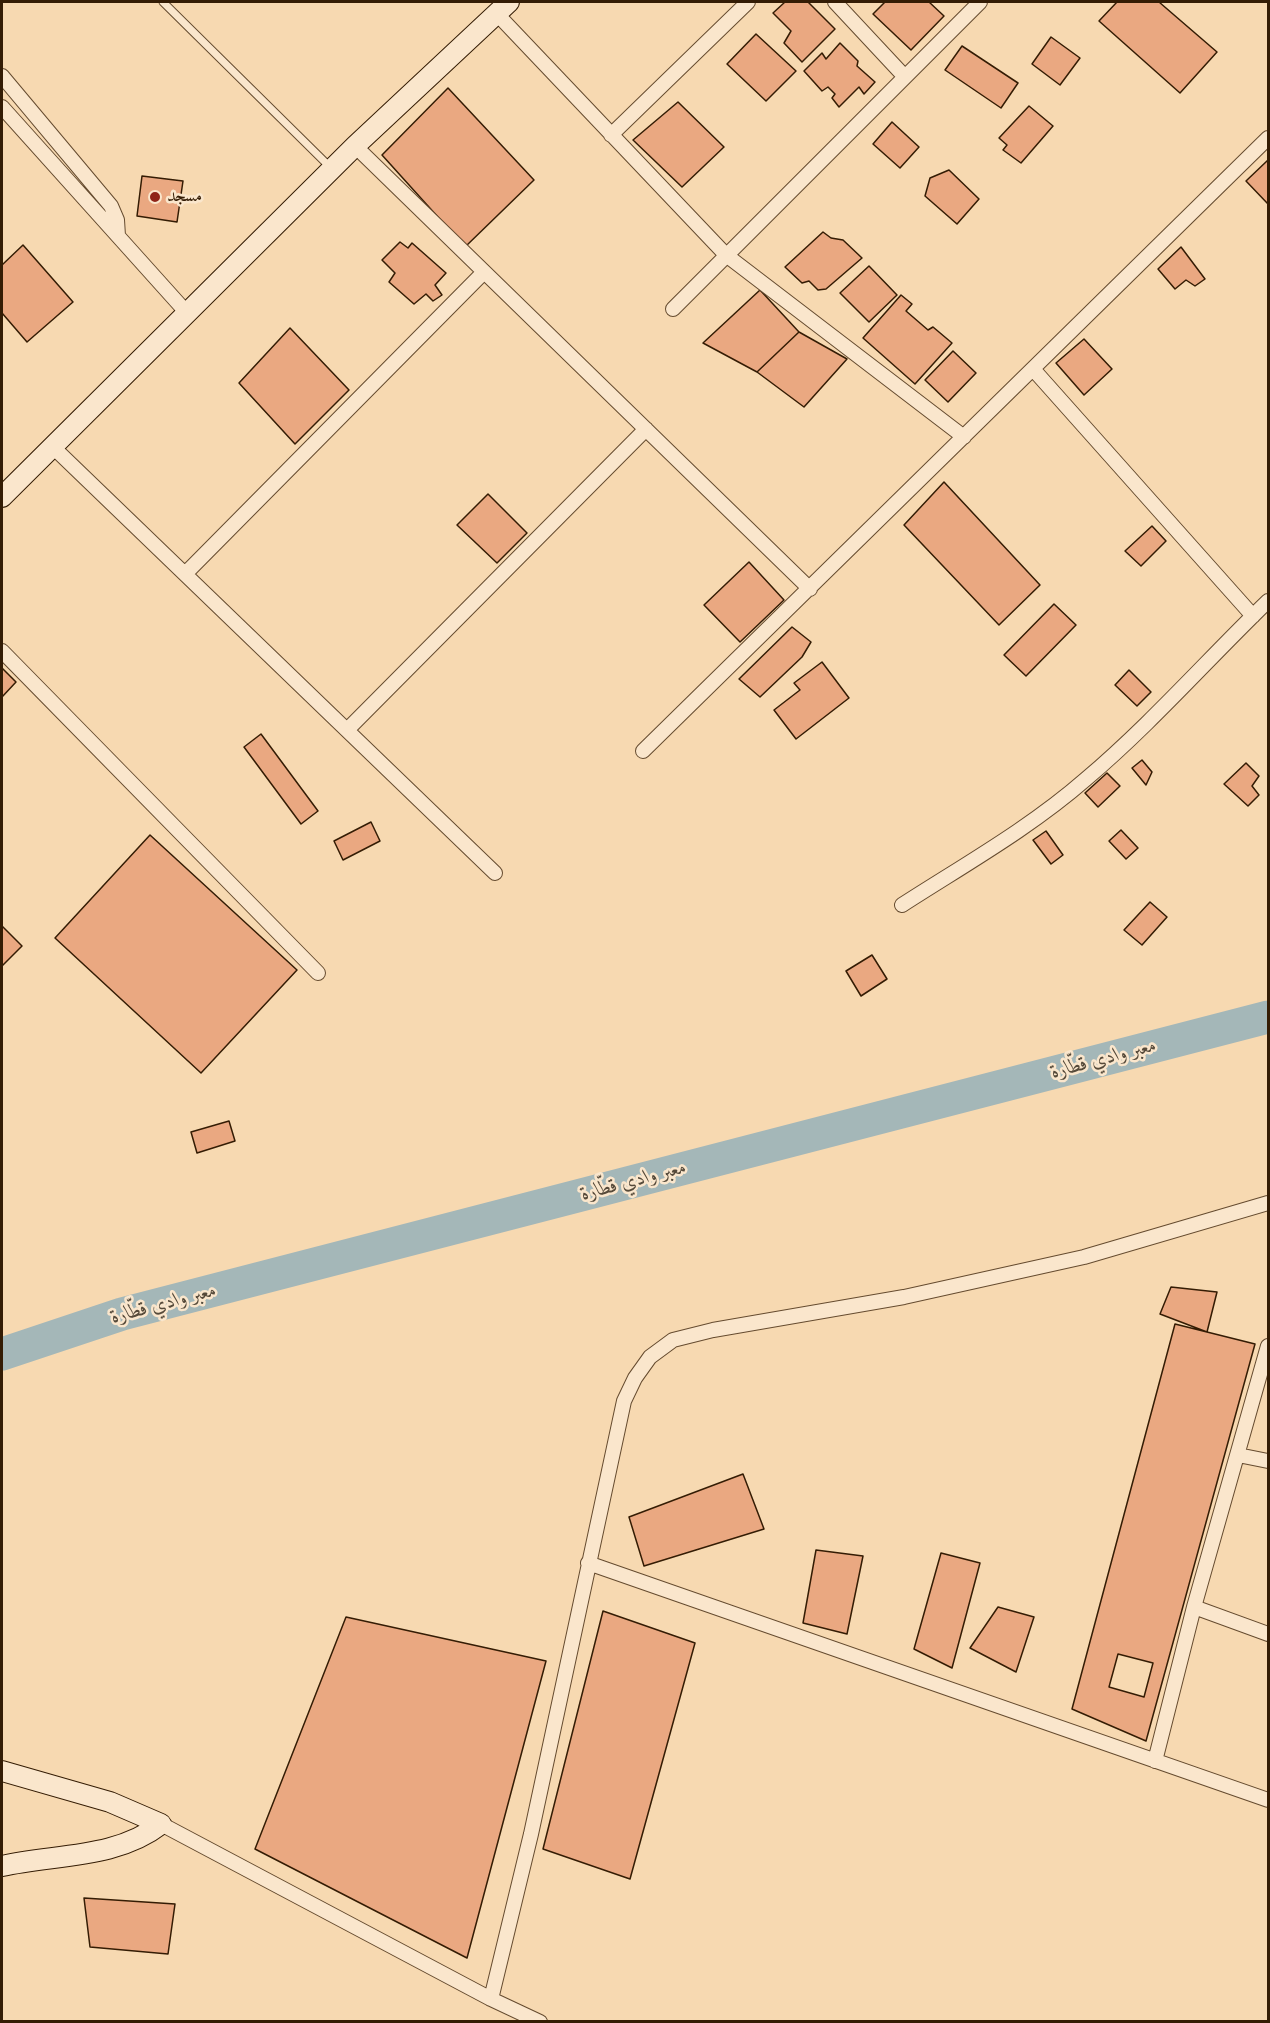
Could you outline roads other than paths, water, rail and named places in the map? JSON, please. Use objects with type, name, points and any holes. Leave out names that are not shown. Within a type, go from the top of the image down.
[{"type":"street","points":[[611,135],[748,2]]},
{"type":"street","points":[[835,2],[905,76]]},
{"type":"street","points":[[673,309],[980,2]]},
{"type":"street","points":[[2,497],[355,146],[503,8],[611,135],[726,255],[963,437]]},
{"type":"street","points":[[2,76],[111,206],[117,220],[118,236]]},
{"type":"street","points":[[2,107],[187,313]]},
{"type":"street","points":[[643,751],[1269,138]]},
{"type":"street","points":[[355,146],[810,589]]},
{"type":"street","points":[[185,574],[484,272]]},
{"type":"street","points":[[1033,369],[1253,616]]},
{"type":"street","points":[[347,730],[646,429]]},
{"type":"street","points":[[52,446],[495,873]]},
{"type":"street","points":[[902,905],[1043,814],[1085,780],[1133,738],[1269,601]]},
{"type":"street","points":[[2,651],[318,973]]},
{"type":"street","points":[[491,1999],[531,1834],[624,1401],[635,1378],[650,1357],[673,1340],[713,1330],[904,1297],[1084,1257],[1268,1206]]},
{"type":"street","points":[[1155,1761],[1194,1607],[1269,1346]]},
{"type":"street","points":[[1238,1455],[1269,1461]]},
{"type":"street","points":[[588,1563],[1269,1800]]},
{"type":"street","points":[[1194,1607],[1269,1634]]},
{"type":"street","points":[[2,1771],[89,1795],[161,1824],[491,1999],[540,2022]]},
{"type":"street","points":[[2,1866],[117,1847],[141,1838],[161,1824]]},
{"type":"lane","points":[[163,2],[332,169]]},
{"type":"waterway","name":"معبر وادي قطّارة","points":[[2,1354],[122,1314],[1268,1017]]},
{"type":"place","name":"مسجد","points":[[155,197]]}]
